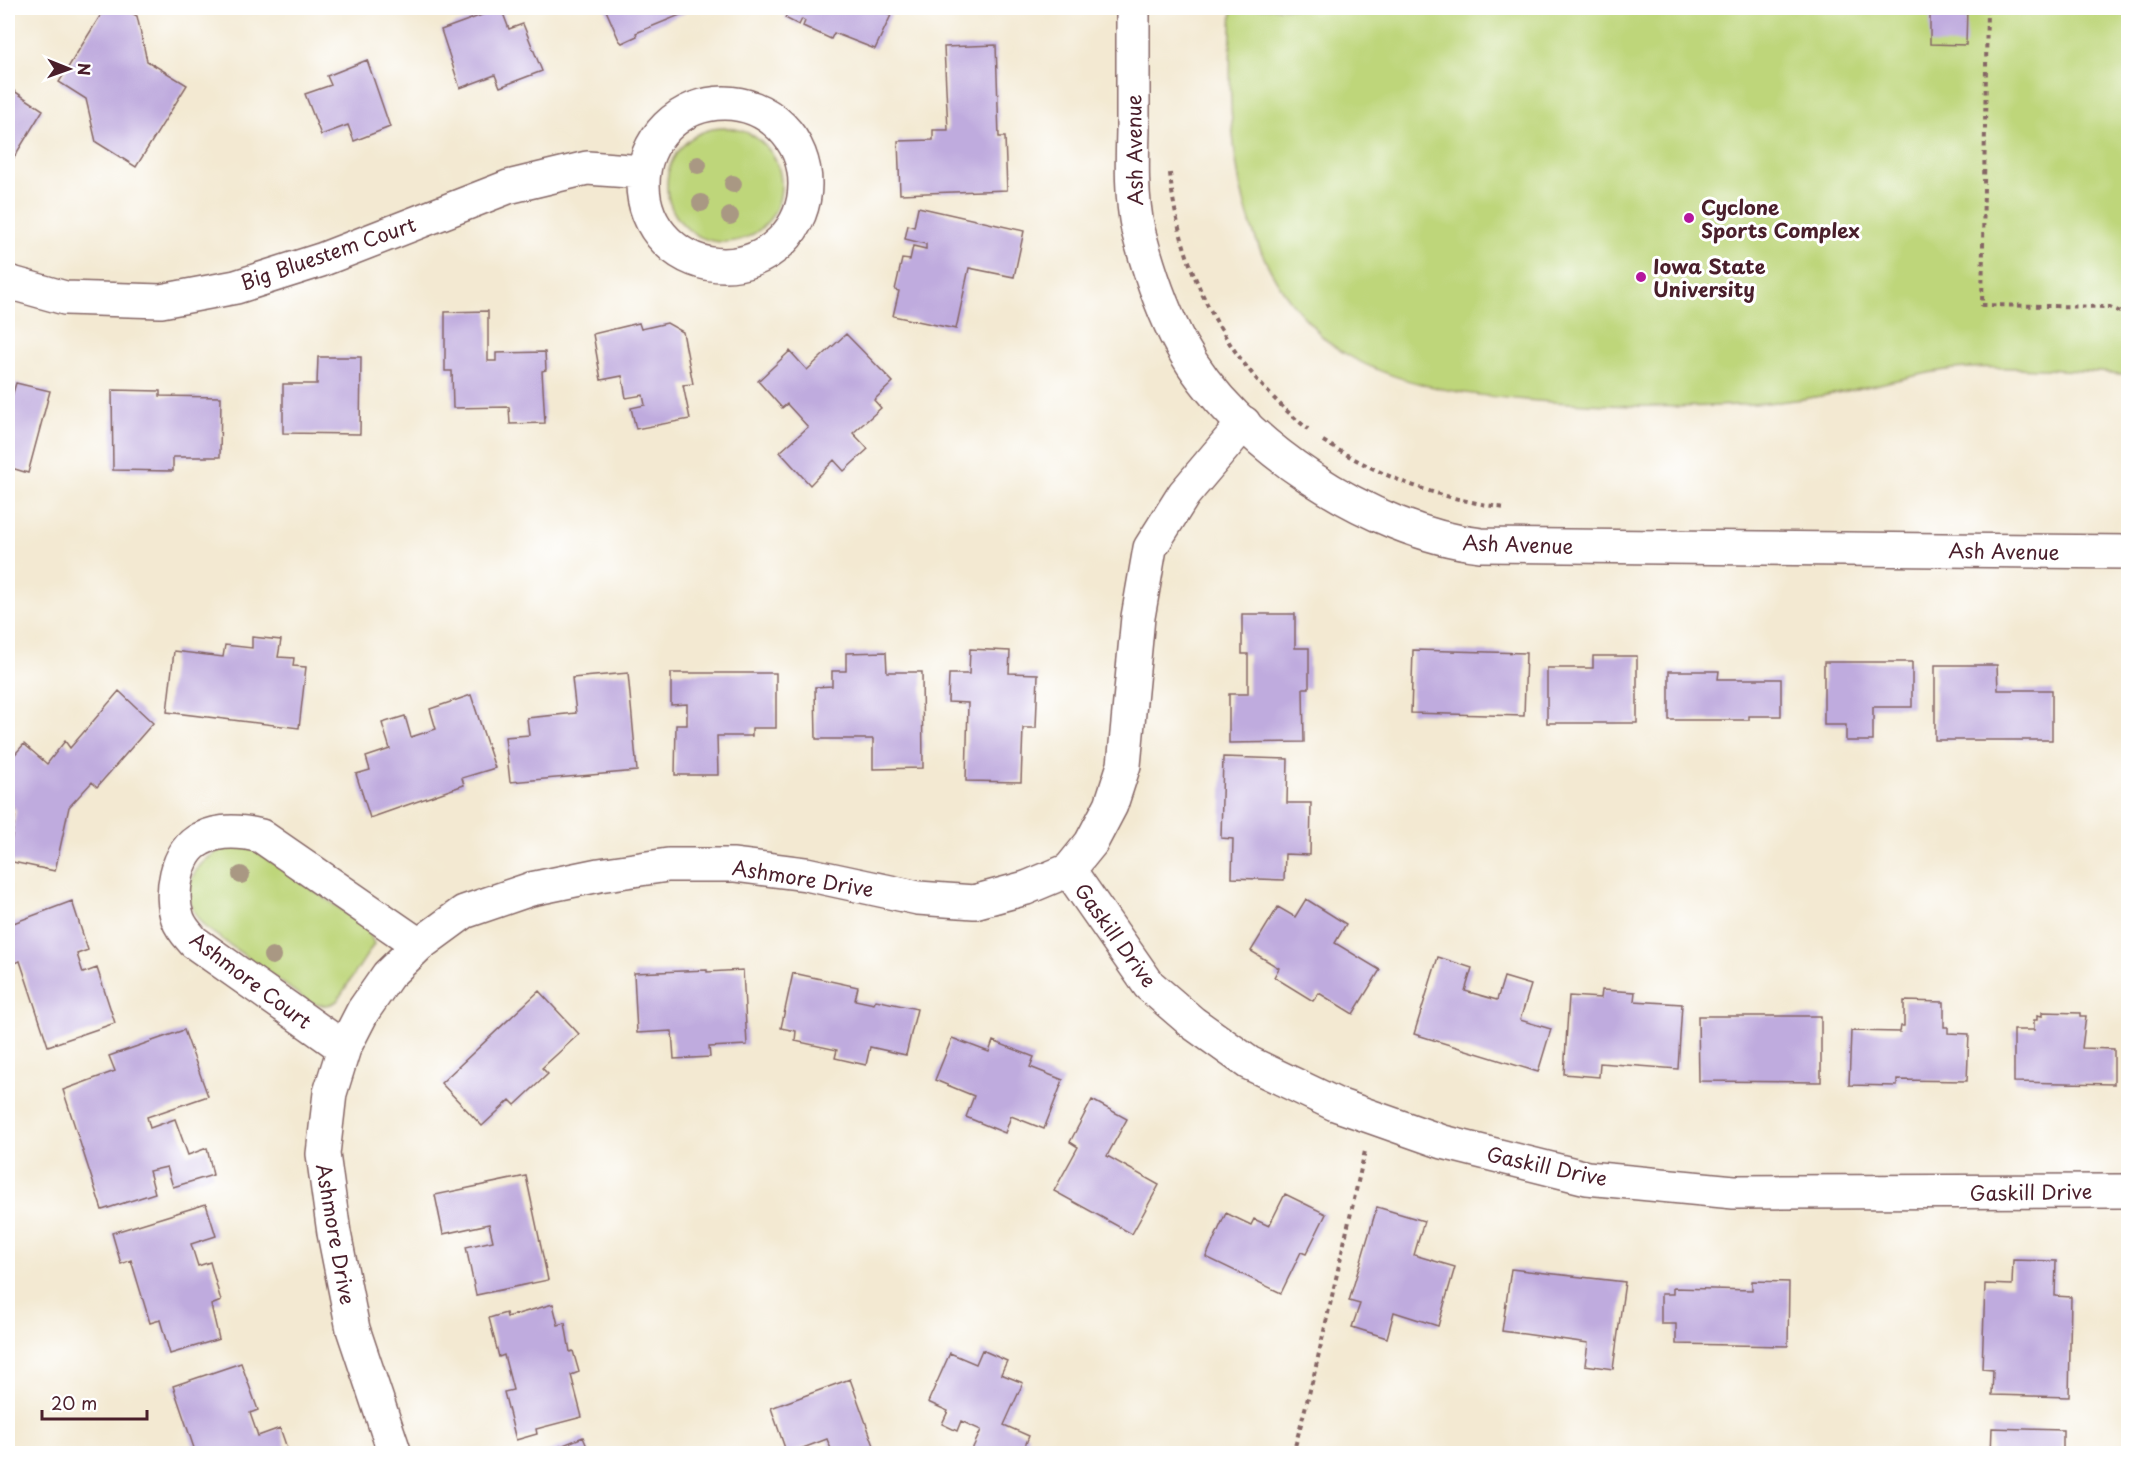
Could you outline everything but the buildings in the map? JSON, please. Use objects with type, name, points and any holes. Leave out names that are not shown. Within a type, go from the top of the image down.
[{"type":"street","name":"Ash Avenue","points":[[1133,8],[1132,172],[1138,230],[1158,291],[1181,345],[1211,389],[1244,423],[1328,489],[1376,515],[1449,542],[1481,546],[2128,552]]},
{"type":"street","points":[[713,104],[739,105],[763,113],[788,136],[798,150],[805,175],[804,201],[794,227],[775,248],[751,261],[724,266],[696,261],[672,247],[654,226],[644,199],[644,172],[652,147],[674,121],[688,112],[713,104]]},
{"type":"street","name":"Big Bluestem Court","points":[[8,282],[65,298],[161,301],[236,287],[321,260],[508,187],[587,168],[644,172]]},
{"type":"street","name":"Ashmore Drive","points":[[395,1454],[353,1329],[334,1233],[323,1154],[330,1093],[344,1048],[363,1011],[388,975],[419,945],[464,912],[531,889],[598,875],[668,865],[746,866],[806,874],[918,897],[974,902],[1026,888],[1069,870],[1091,843],[1111,806],[1124,765],[1137,617],[1150,548],[1184,494],[1244,423]]},
{"type":"street","name":"Ashmore Court","points":[[344,1048],[194,942],[184,931],[178,918],[175,897],[184,855],[200,839],[221,833],[240,831],[261,836],[419,945]]},
{"type":"street","name":"Gaskill Drive","points":[[1069,870],[1149,985],[1193,1023],[1250,1063],[1324,1099],[1443,1142],[1587,1178],[1734,1192],[2128,1191]]},
{"type":"path","points":[[1987,8],[1982,305],[2110,307],[2128,316]]},
{"type":"path","points":[[1169,165],[1175,213],[1186,252],[1202,292],[1222,332],[1253,376],[1275,400],[1310,430]]},
{"type":"path","points":[[1318,438],[1386,477],[1464,502],[1517,510]]},
{"type":"path","points":[[1293,1454],[1314,1375],[1362,1155],[1369,1145]]},
{"type":"green space","name":"Cyclone Sports Complex","points":[[1232,8],[2128,8],[2128,375],[2046,369],[1962,368],[1795,400],[1674,407],[1583,404],[1496,397],[1438,388],[1382,372],[1356,360],[1322,337],[1281,288],[1261,252],[1247,213],[1238,173],[1233,132],[1230,90]]},
{"type":"green space","points":[[724,128],[746,132],[764,145],[777,163],[781,185],[777,207],[764,225],[746,238],[724,242],[702,238],[684,225],[671,207],[667,185],[671,163],[684,145],[702,132]]},
{"type":"green space","points":[[235,844],[250,847],[367,927],[374,944],[337,1001],[323,1005],[309,1002],[205,927],[195,914],[190,901],[189,888],[199,866],[209,857]]},
{"type":"place","name":"Cyclone Sports Complex","points":[[1689,218]]},
{"type":"place","name":"Iowa State University","points":[[1641,277]]}]
